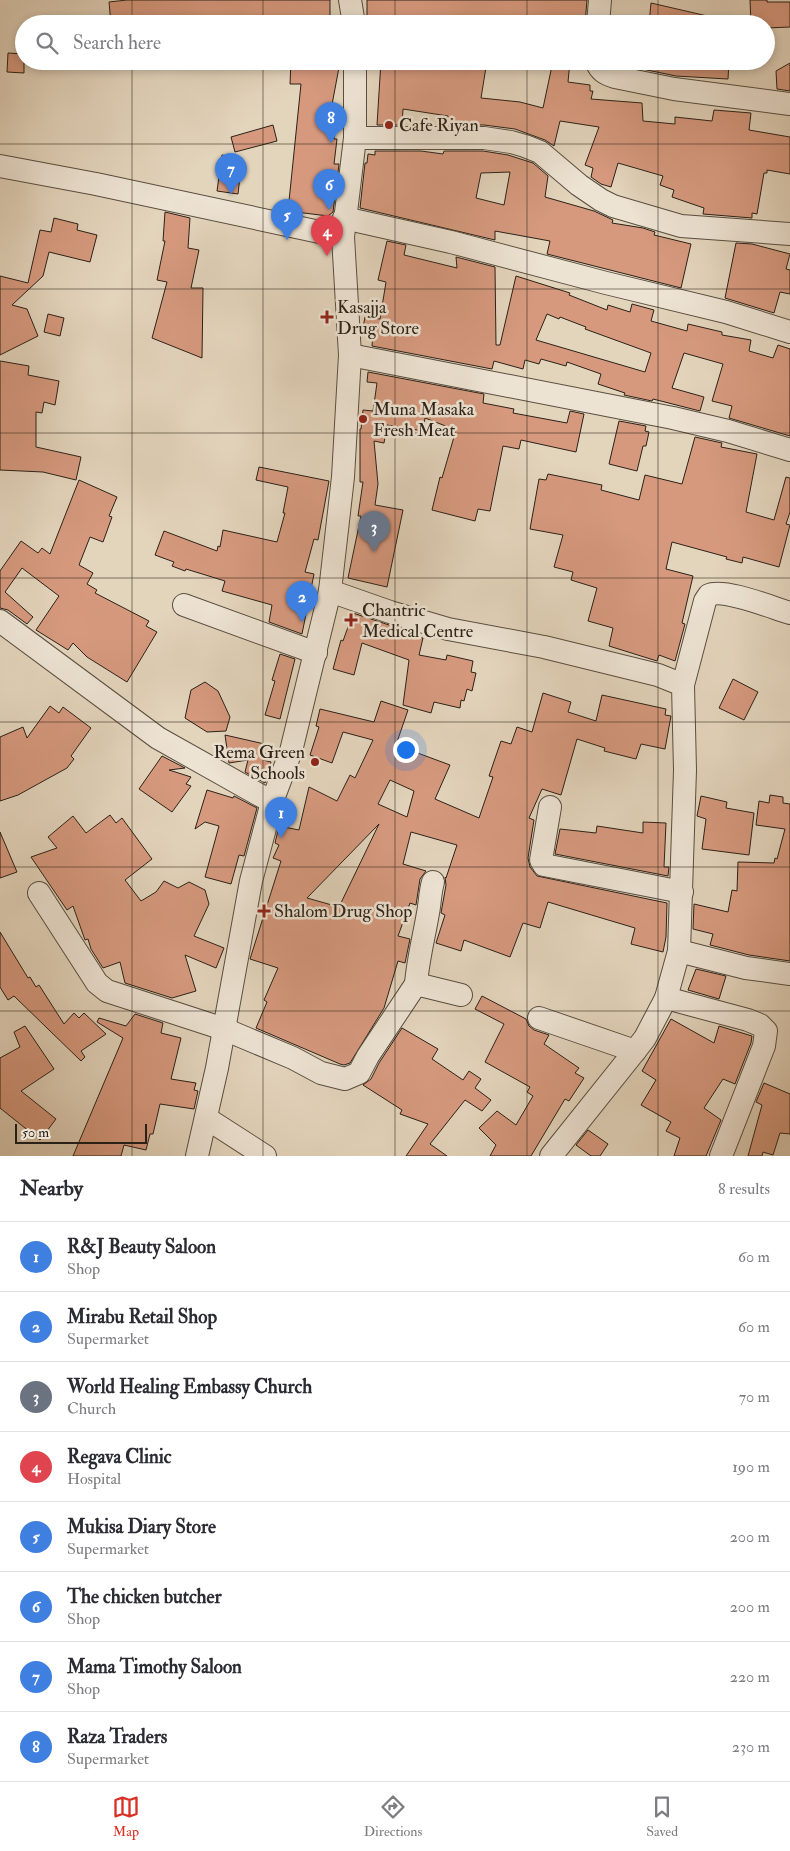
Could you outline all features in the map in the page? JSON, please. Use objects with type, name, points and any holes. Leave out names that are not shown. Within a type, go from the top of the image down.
[{"type":"street","points":[[350,0],[352,15]]},
{"type":"street","points":[[599,15],[600,0]]},
{"type":"street","points":[[197,1156],[224,1029],[251,881],[272,802],[291,751],[330,591],[343,477],[350,355],[343,228],[354,138],[355,70]]},
{"type":"street","points":[[601,70],[606,74],[674,89],[790,104]]},
{"type":"street","points":[[354,138],[484,138],[518,144],[540,152],[579,185],[613,206],[682,226],[790,234]]},
{"type":"street","points":[[0,166],[343,228],[451,242],[726,312],[790,332]]},
{"type":"street","points":[[350,355],[673,418],[728,431],[790,450]]},
{"type":"street","points":[[330,591],[390,612],[448,629],[544,647],[658,675],[683,685]]},
{"type":"street","points":[[551,1156],[645,1038],[666,998],[679,951],[685,770],[683,685],[705,601],[709,595],[719,593],[790,613]]},
{"type":"street","points":[[184,605],[316,653]]},
{"type":"street","points":[[0,621],[158,738],[272,802]]},
{"type":"street","points":[[550,807],[541,860],[544,865],[682,892]]},
{"type":"street","points":[[39,893],[97,983],[107,991],[224,1029],[292,1058],[321,1073],[345,1079],[359,1073],[368,1056],[416,984],[418,958],[429,911],[433,882]]},
{"type":"street","points":[[679,951],[746,968],[790,974]]},
{"type":"street","points":[[416,984],[461,995]]},
{"type":"street","points":[[666,998],[748,1020],[760,1025],[766,1031],[764,1046],[721,1156]]},
{"type":"street","points":[[539,1018],[635,1051]]},
{"type":"street","points":[[206,1118],[265,1156]]},
{"type":"building","points":[[127,0],[330,0],[330,15],[110,15],[109,2]]},
{"type":"building","points":[[367,0],[587,0],[586,15],[367,15]]},
{"type":"building","points":[[750,0],[790,2],[790,27],[775,28],[775,15],[751,15]]},
{"type":"building","points":[[651,3],[703,15],[650,15]]},
{"type":"building","points":[[8,53],[15,53],[15,70],[24,70],[24,73],[7,72]]},
{"type":"building","points":[[790,63],[790,91],[777,89],[776,71]]},
{"type":"building","points":[[291,70],[338,70],[331,110],[337,110],[334,139],[337,139],[334,164],[339,164],[333,212],[328,216],[288,211],[301,84],[290,84]]},
{"type":"building","points":[[380,70],[486,70],[481,98],[520,102],[543,108],[551,70],[569,70],[568,82],[590,85],[590,91],[593,91],[591,99],[642,103],[643,121],[675,124],[675,117],[712,121],[714,110],[751,113],[749,130],[790,137],[790,174],[767,170],[767,173],[764,173],[757,214],[752,213],[752,218],[703,214],[704,208],[672,197],[674,190],[660,185],[663,176],[618,163],[611,187],[601,184],[591,177],[593,168],[585,165],[599,127],[560,121],[554,146],[545,140],[515,129],[484,125],[446,125],[448,116],[403,109],[402,125],[377,125]]},
{"type":"building","points":[[647,70],[728,70],[728,79],[676,76]]},
{"type":"building","points":[[273,125],[277,141],[235,152],[231,137]]},
{"type":"building","points":[[375,151],[421,151],[443,154],[444,151],[483,151],[508,155],[533,163],[548,176],[545,197],[594,211],[613,220],[612,223],[643,228],[655,232],[654,235],[691,244],[681,288],[547,254],[550,241],[495,231],[495,240],[360,208],[365,163],[367,163],[368,154],[375,155]],"holes":[[[510,172],[504,205],[476,198],[481,173]]]},
{"type":"building","points":[[222,155],[242,158],[238,194],[217,191]]},
{"type":"building","points":[[165,212],[190,218],[188,248],[199,250],[191,288],[203,288],[202,358],[152,338],[167,282],[157,280],[165,241],[163,241]]},
{"type":"building","points":[[54,218],[78,224],[77,230],[97,235],[90,262],[49,252],[43,276],[12,305],[27,309],[38,336],[0,355],[0,276],[28,283],[40,230],[51,232]]},
{"type":"building","points":[[387,241],[406,245],[404,255],[457,268],[456,257],[495,267],[496,345],[500,345],[516,276],[570,293],[569,295],[607,310],[608,305],[630,312],[632,304],[654,310],[651,321],[687,331],[688,324],[722,332],[722,335],[751,340],[749,351],[773,358],[778,345],[790,349],[790,436],[729,418],[732,406],[712,401],[723,364],[684,353],[672,388],[704,397],[700,411],[653,399],[652,401],[624,395],[625,393],[598,384],[601,374],[567,362],[566,366],[541,359],[539,364],[525,360],[523,369],[494,361],[492,369],[372,346],[373,334],[362,333],[365,317],[380,319],[386,282],[378,280]],"holes":[[[547,314],[559,319],[560,317],[586,327],[585,329],[651,353],[645,372],[536,340]]]},
{"type":"building","points":[[736,243],[752,244],[790,254],[786,269],[790,270],[790,294],[780,292],[774,313],[725,298]]},
{"type":"building","points":[[48,314],[64,318],[60,336],[44,332]]},
{"type":"building","points":[[0,361],[29,366],[28,375],[59,381],[55,405],[44,402],[42,413],[36,412],[36,447],[81,457],[76,480],[43,472],[0,470]]},
{"type":"building","points":[[368,372],[484,394],[483,403],[514,409],[513,413],[567,423],[570,411],[584,414],[576,452],[521,440],[519,449],[503,446],[490,511],[478,509],[475,521],[432,510],[440,477],[442,478],[456,430],[425,418],[423,431],[387,425],[384,443],[374,441],[378,484],[375,505],[403,510],[387,587],[348,578],[361,516],[358,516],[363,482],[360,482],[360,429],[363,410],[373,411],[377,383],[367,382]]},
{"type":"building","points":[[619,421],[646,426],[645,431],[649,432],[646,446],[643,446],[637,471],[609,464]]},
{"type":"building","points":[[695,437],[722,443],[721,447],[757,454],[746,512],[774,520],[786,477],[790,478],[790,512],[786,524],[790,525],[779,567],[743,557],[742,563],[672,542],[666,569],[693,576],[682,623],[685,624],[675,661],[659,655],[657,661],[609,646],[613,628],[588,621],[597,588],[571,580],[573,572],[554,567],[563,535],[530,529],[539,479],[546,480],[548,474],[602,485],[601,490],[639,500],[645,475],[682,484]]},
{"type":"building","points":[[259,467],[329,481],[318,540],[314,539],[305,572],[314,574],[302,634],[269,622],[272,605],[222,591],[225,581],[186,569],[185,571],[172,566],[174,562],[155,555],[164,531],[217,551],[218,546],[220,547],[223,530],[277,542],[285,513],[283,513],[288,487],[256,480]]},
{"type":"building","points":[[79,480],[117,497],[109,516],[112,517],[103,542],[90,537],[79,565],[93,573],[87,584],[97,590],[95,593],[149,621],[146,626],[157,632],[127,682],[87,657],[73,643],[68,650],[36,630],[59,596],[22,568],[5,592],[33,617],[27,624],[8,610],[0,608],[0,571],[21,541],[38,553],[42,548],[50,554]]},
{"type":"building","points":[[353,613],[401,629],[399,633],[423,638],[419,655],[446,660],[447,655],[473,661],[471,672],[476,673],[472,691],[467,689],[464,701],[461,700],[460,708],[434,702],[431,713],[403,705],[409,660],[362,643],[354,675],[333,669],[341,640],[343,641]]},
{"type":"building","points":[[280,654],[295,659],[280,719],[265,715],[275,681],[272,680]]},
{"type":"building","points":[[733,679],[758,692],[744,720],[719,708]]},
{"type":"building","points":[[205,682],[218,691],[230,717],[226,731],[207,732],[185,718],[191,690]]},
{"type":"building","points":[[543,693],[571,702],[568,712],[596,721],[602,695],[666,709],[665,715],[671,716],[665,749],[641,744],[636,759],[604,751],[605,748],[577,739],[561,795],[542,789],[529,818],[534,820],[528,858],[530,867],[537,876],[667,903],[666,937],[663,952],[631,944],[635,928],[548,902],[540,928],[523,923],[510,957],[464,940],[461,951],[436,943],[445,915],[441,913],[446,885],[445,877],[457,845],[411,832],[403,864],[426,871],[420,879],[416,905],[410,903],[398,936],[410,939],[405,963],[398,961],[384,1008],[350,1063],[340,1064],[256,1028],[267,1002],[264,1000],[278,968],[250,959],[281,861],[273,858],[279,845],[275,843],[279,826],[299,830],[309,787],[337,801],[350,775],[355,778],[373,740],[343,732],[332,763],[310,755],[319,727],[316,726],[320,709],[374,722],[381,701],[408,710],[396,745],[450,765],[435,799],[479,818],[493,777],[489,776],[501,741],[511,744],[517,727],[532,732]],"holes":[[[390,780],[414,791],[407,817],[378,804]],[[379,824],[339,907],[307,898]]]},
{"type":"building","points":[[50,706],[59,713],[63,707],[91,728],[71,756],[74,759],[67,768],[18,795],[0,801],[0,737],[23,727],[27,738]]},
{"type":"building","points":[[225,735],[269,745],[263,760],[271,762],[265,783],[245,772],[248,760],[229,763]]},
{"type":"building","points":[[162,756],[185,768],[169,770],[191,777],[186,784],[191,786],[172,812],[139,789]]},
{"type":"building","points":[[207,790],[233,798],[234,796],[257,808],[244,856],[239,855],[231,884],[205,877],[219,826],[205,822],[195,829]]},
{"type":"building","points":[[770,795],[783,797],[783,803],[790,804],[790,961],[749,955],[710,945],[713,934],[693,929],[694,904],[728,912],[732,890],[737,891],[738,862],[774,863],[775,858],[777,859],[785,829],[756,825],[759,801],[769,803]]},
{"type":"building","points":[[701,796],[727,802],[726,808],[754,813],[749,855],[702,849],[706,819],[697,816]]},
{"type":"building","points":[[110,815],[116,823],[122,818],[152,859],[125,880],[141,901],[156,892],[164,881],[178,888],[189,882],[205,890],[209,904],[194,936],[224,948],[216,968],[185,955],[196,991],[172,998],[125,983],[120,962],[103,968],[91,949],[88,939],[85,940],[73,906],[67,910],[31,857],[57,848],[48,837],[73,816],[86,833]]},
{"type":"building","points":[[643,822],[666,823],[664,867],[669,867],[668,876],[555,854],[560,829],[596,833],[597,826],[643,833]]},
{"type":"building","points":[[0,832],[17,872],[0,878]]},
{"type":"building","points":[[0,932],[28,978],[30,977],[36,987],[39,985],[64,1024],[74,1013],[79,1018],[84,1013],[106,1034],[81,1051],[85,1057],[81,1061],[14,996],[8,1000],[0,987]]},
{"type":"building","points":[[696,969],[726,976],[719,999],[688,990]]},
{"type":"building","points":[[482,996],[526,1019],[529,1026],[534,1030],[549,1035],[544,1044],[579,1068],[575,1073],[584,1078],[569,1101],[565,1099],[531,1156],[490,1156],[496,1145],[479,1128],[497,1111],[516,1125],[533,1096],[527,1092],[530,1087],[485,1062],[504,1024],[475,1009]]},
{"type":"building","points":[[135,1014],[163,1023],[161,1033],[181,1038],[171,1079],[196,1083],[194,1090],[198,1091],[194,1109],[160,1104],[153,1134],[150,1134],[146,1150],[124,1145],[121,1156],[73,1156],[123,1038],[97,1022],[99,1018],[126,1026]]},
{"type":"building","points":[[671,1019],[714,1043],[719,1026],[752,1036],[735,1084],[723,1079],[704,1108],[721,1120],[706,1156],[674,1156],[680,1138],[666,1131],[671,1122],[641,1105],[656,1080],[642,1071]]},
{"type":"building","points":[[25,1026],[54,1069],[21,1091],[56,1119],[40,1140],[0,1108],[0,1058],[20,1047],[14,1032]]},
{"type":"building","points":[[402,1028],[438,1049],[432,1059],[463,1080],[469,1071],[481,1079],[475,1088],[491,1100],[482,1111],[465,1100],[430,1144],[447,1156],[406,1156],[428,1124],[400,1114],[402,1110],[363,1085],[371,1079]]},
{"type":"building","points":[[764,1083],[790,1094],[790,1134],[780,1133],[773,1155],[763,1152],[762,1156],[748,1156],[762,1105],[756,1102]]},
{"type":"building","points":[[588,1130],[608,1144],[600,1156],[591,1156],[576,1145]]},
{"type":"place","name":"Cafe Riyan","points":[[389,125]]},
{"type":"place","name":"Raza Traders","points":[[331,143]]},
{"type":"place","name":"Mama Timothy Saloon","points":[[231,194]]},
{"type":"place","name":"The chicken butcher","points":[[329,210]]},
{"type":"place","name":"Mukisa Diary Store","points":[[287,240]]},
{"type":"place","name":"Regava Clinic","points":[[327,256]]},
{"type":"place","name":"Kasajja Drug Store","points":[[327,317]]},
{"type":"place","name":"Muna Masaka Fresh Meat","points":[[363,419]]},
{"type":"place","name":"World Healing Embassy Church","points":[[374,552]]},
{"type":"place","name":"Chantric Medical Centre","points":[[351,620]]},
{"type":"place","name":"Mirabu Retail Shop","points":[[302,622]]},
{"type":"place","name":"Rema Green Schools","points":[[315,762]]},
{"type":"place","name":"R&J Beauty Saloon","points":[[281,838]]},
{"type":"place","name":"Shalom Drug Shop","points":[[264,911]]}]
